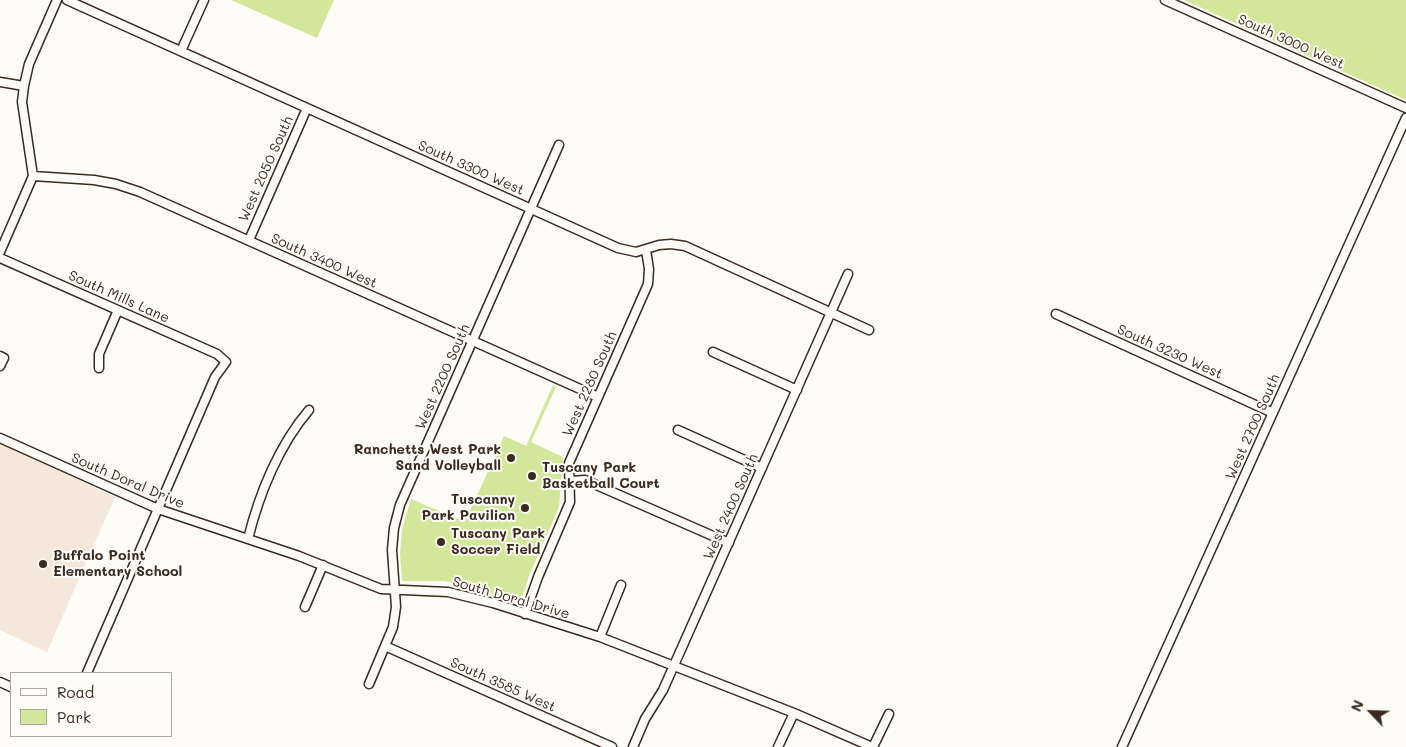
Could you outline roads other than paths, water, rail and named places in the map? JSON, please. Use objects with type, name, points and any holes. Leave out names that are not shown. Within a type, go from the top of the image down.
[{"type":"street","points":[[0,252],[33,176],[22,102],[24,86],[29,64],[57,0]]},
{"type":"street","name":"South 3300 West","points":[[67,0],[618,248],[636,252],[659,245],[684,246],[868,330]]},
{"type":"street","points":[[181,51],[204,0]]},
{"type":"street","name":"South 3000 West","points":[[1165,0],[1406,108]]},
{"type":"street","points":[[0,82],[24,86]]},
{"type":"street","name":"West 2050 South","points":[[248,240],[307,108]]},
{"type":"street","name":"West 2700 South","points":[[1122,747],[1406,118]]},
{"type":"street","name":"West 2200 South","points":[[369,684],[393,627],[396,607],[392,550],[394,528],[400,505],[559,145]]},
{"type":"street","name":"South 3400 West","points":[[33,176],[94,180],[116,184],[140,192],[598,397]]},
{"type":"street","name":"West 2280 South","points":[[525,614],[538,577],[570,502],[569,464],[648,284],[649,269],[646,250]]},
{"type":"street","name":"South Mills Lane","points":[[0,258],[217,354],[226,362],[215,377],[158,509]]},
{"type":"street","name":"West 2400 South","points":[[632,747],[645,719],[663,690],[848,274]]},
{"type":"street","points":[[99,368],[99,354],[118,310]]},
{"type":"street","name":"South 3230 West","points":[[1056,314],[1273,413]]},
{"type":"street","points":[[713,352],[797,390]]},
{"type":"street","points":[[0,366],[2,357]]},
{"type":"street","points":[[248,539],[257,508],[272,472],[286,444],[309,410]]},
{"type":"street","points":[[678,430],[762,468]]},
{"type":"street","name":"South Doral Drive","points":[[0,438],[158,509],[323,565],[381,590],[448,592],[600,637],[794,713],[873,747]]},
{"type":"street","points":[[570,481],[585,480],[728,543]]},
{"type":"street","points":[[87,672],[158,509]]},
{"type":"street","points":[[305,607],[323,565]]},
{"type":"street","points":[[600,637],[621,585]]},
{"type":"street","name":"South 3585 West","points":[[385,646],[612,747]]},
{"type":"street","points":[[778,747],[794,713]]},
{"type":"street","points":[[873,747],[889,714]]},
{"type":"place","name":"Ranchetts West Park Sand Volleyball","points":[[511,458]]},
{"type":"place","name":"Tuscany Park Basketball Court","points":[[532,476]]},
{"type":"place","name":"Tuscanny Park Pavilion","points":[[525,508]]},
{"type":"place","name":"Tuscany Park Soccer Field","points":[[441,542]]},
{"type":"place","name":"Buffalo Point Elementary School","points":[[43,564]]}]
